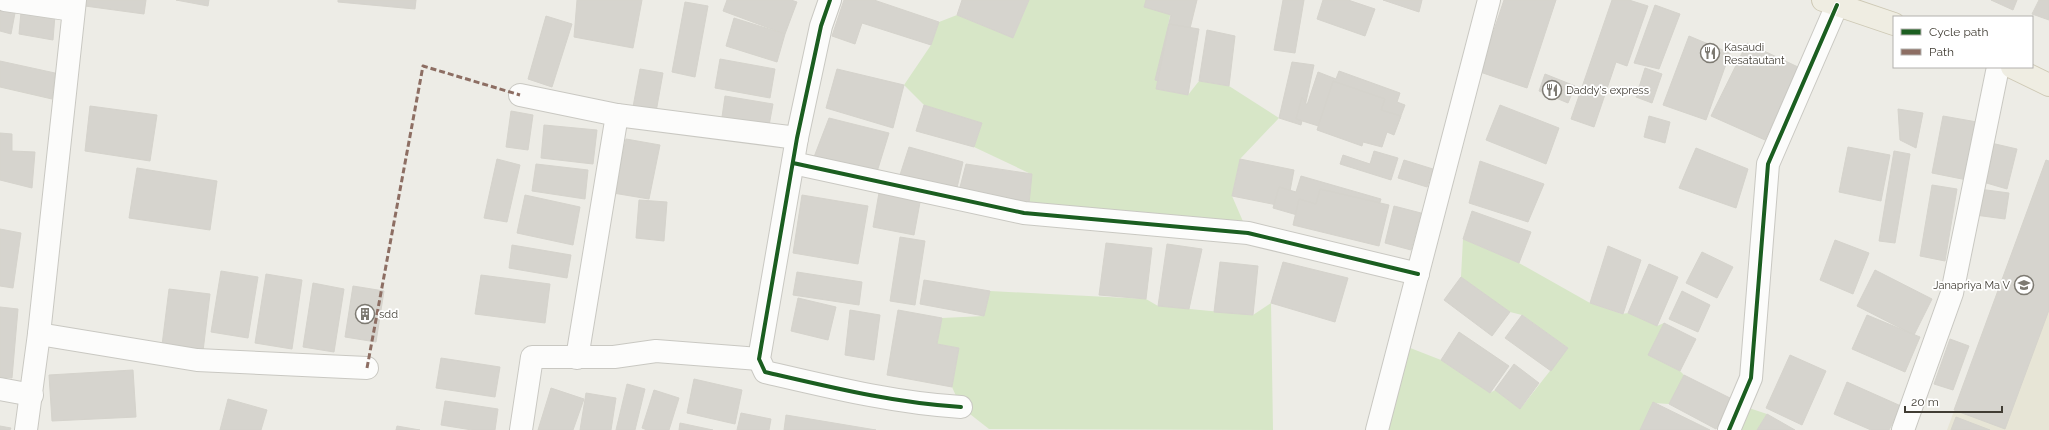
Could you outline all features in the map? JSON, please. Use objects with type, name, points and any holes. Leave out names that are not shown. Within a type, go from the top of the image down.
[{"type":"main road","points":[[1830,2],[1893,24]]},
{"type":"main road","points":[[2014,68],[2049,85]]},
{"type":"street","points":[[5,0],[74,5],[39,334],[32,395],[26,430]]},
{"type":"street","points":[[830,0],[821,26],[797,138],[758,359],[765,372],[886,398],[920,404],[961,407]]},
{"type":"street","points":[[1377,430],[1489,0]]},
{"type":"street","points":[[1729,430],[1751,378],[1768,164],[1830,2]]},
{"type":"street","points":[[1903,430],[1952,293],[1998,68]]},
{"type":"street","points":[[520,95],[617,115],[797,138]]},
{"type":"street","points":[[577,358],[617,115]]},
{"type":"street","points":[[793,163],[1024,213],[1248,233],[1418,274]]},
{"type":"street","points":[[39,334],[197,360],[367,368]]},
{"type":"street","points":[[521,430],[532,357],[614,357],[656,351],[758,359]]},
{"type":"street","points":[[0,389],[32,395]]},
{"type":"shaded area","name":"Janapriya Ma V","points":[[2046,160],[2049,161],[2049,430],[1947,430]]},
{"type":"green space","points":[[1029,0],[1173,0],[1156,89],[1188,95],[1199,81],[1229,86],[1279,118],[1240,159],[1232,196],[1248,233],[1029,204],[1031,174],[974,147],[982,123],[924,105],[904,85],[931,45],[939,22],[957,15],[1013,38]]},
{"type":"green space","points":[[1463,239],[1519,263],[1590,303],[1622,314],[1628,313],[1657,326],[1664,323],[1649,355],[1680,371],[1684,375],[1669,404],[1653,403],[1640,430],[1377,430],[1400,344],[1441,360],[1490,393],[1495,390],[1520,409],[1568,348],[1522,315],[1510,312],[1461,277]]},
{"type":"green space","points":[[990,291],[1146,299],[1158,306],[1253,315],[1271,303],[1273,430],[989,429],[961,407],[952,387],[959,348],[937,344],[942,318],[984,316]]},
{"type":"green space","points":[[1740,405],[1767,414],[1757,430],[1729,430]]},
{"type":"building","points":[[86,0],[146,0],[144,14],[85,6]]},
{"type":"building","points":[[176,0],[209,0],[208,6]]},
{"type":"building","points":[[338,0],[416,0],[415,9],[338,2]]},
{"type":"building","points":[[577,0],[642,0],[633,48],[574,37]]},
{"type":"building","points":[[727,0],[791,0],[797,2],[785,34],[723,11]]},
{"type":"building","points":[[844,0],[874,0],[939,22],[931,45],[862,23],[855,44],[832,36]]},
{"type":"building","points":[[962,0],[1029,0],[1013,38],[957,15]]},
{"type":"building","points":[[1146,0],[1197,0],[1176,85],[1155,80],[1171,15],[1144,7]]},
{"type":"building","points":[[1283,0],[1304,0],[1295,53],[1274,50]]},
{"type":"building","points":[[1323,0],[1348,0],[1375,9],[1365,36],[1317,19]]},
{"type":"building","points":[[1383,0],[1422,0],[1419,12]]},
{"type":"building","points":[[1504,0],[1556,0],[1527,88],[1480,72]]},
{"type":"building","points":[[1612,0],[1629,0],[1648,6],[1627,66],[1616,62],[1594,127],[1571,119]]},
{"type":"building","points":[[1991,0],[2017,0],[2013,10]]},
{"type":"building","points":[[2039,0],[2049,0],[2049,20],[2032,14]]},
{"type":"building","points":[[685,2],[708,6],[695,77],[672,72]]},
{"type":"building","points":[[1655,5],[1680,14],[1659,69],[1634,63]]},
{"type":"building","points":[[0,10],[15,13],[11,34],[0,31]]},
{"type":"building","points":[[21,12],[55,15],[53,40],[19,34]]},
{"type":"building","points":[[546,16],[572,24],[552,87],[528,79]]},
{"type":"building","points":[[734,18],[785,34],[777,62],[726,46]]},
{"type":"building","points":[[1169,24],[1199,29],[1188,95],[1156,89]]},
{"type":"building","points":[[1207,30],[1235,36],[1229,86],[1199,81]]},
{"type":"building","points":[[1689,36],[1730,53],[1706,120],[1663,105]]},
{"type":"building","points":[[1747,43],[1798,67],[1765,140],[1711,116]]},
{"type":"building","points":[[720,59],[775,69],[770,98],[715,88]]},
{"type":"building","points":[[0,61],[55,73],[52,99],[0,87]]},
{"type":"building","points":[[1292,62],[1314,65],[1301,125],[1279,118]]},
{"type":"building","points":[[1645,68],[1662,74],[1652,103],[1636,97]]},
{"type":"building","points":[[640,69],[663,73],[656,112],[633,107]]},
{"type":"building","points":[[837,69],[904,85],[893,128],[826,108]]},
{"type":"building","points":[[1339,71],[1400,93],[1397,102],[1405,105],[1397,126],[1380,122],[1373,143],[1296,119],[1302,97],[1307,105],[1318,72],[1336,79]]},
{"type":"building","points":[[1545,74],[1575,86],[1568,103],[1539,91]]},
{"type":"building","points":[[1333,81],[1385,99],[1381,110],[1401,116],[1394,135],[1387,132],[1382,147],[1363,142],[1362,146],[1317,130]]},
{"type":"building","points":[[725,96],[773,104],[768,131],[721,124]]},
{"type":"building","points":[[924,105],[982,123],[974,147],[916,131]]},
{"type":"building","points":[[1500,105],[1559,128],[1546,164],[1486,140]]},
{"type":"building","points":[[90,106],[157,115],[150,161],[85,151]]},
{"type":"building","points":[[1898,109],[1923,113],[1916,148],[1900,140]]},
{"type":"building","points":[[511,111],[533,115],[528,150],[506,147]]},
{"type":"building","points":[[1649,116],[1670,122],[1665,143],[1644,137]]},
{"type":"building","points":[[1943,116],[1977,122],[1967,180],[1932,173]]},
{"type":"building","points":[[829,118],[889,133],[876,175],[814,157]]},
{"type":"building","points":[[544,125],[597,130],[593,164],[541,158]]},
{"type":"building","points":[[0,133],[12,134],[12,151],[35,152],[32,188],[0,180]]},
{"type":"building","points":[[626,139],[660,145],[649,199],[613,193]]},
{"type":"building","points":[[1991,143],[2017,149],[2007,189],[1983,182]]},
{"type":"building","points":[[909,147],[963,162],[956,192],[899,178]]},
{"type":"building","points":[[1848,147],[1890,155],[1881,201],[1839,192]]},
{"type":"building","points":[[1696,148],[1748,169],[1736,208],[1679,188]]},
{"type":"building","points":[[1374,151],[1398,158],[1391,180],[1340,164],[1343,155],[1370,164]]},
{"type":"building","points":[[1894,151],[1910,154],[1895,243],[1879,241]]},
{"type":"building","points":[[497,159],[520,165],[507,222],[484,218]]},
{"type":"building","points":[[1240,159],[1294,170],[1287,207],[1232,196]]},
{"type":"building","points":[[1404,160],[1433,169],[1427,187],[1398,178]]},
{"type":"building","name":"Janapriya Ma V","points":[[2046,160],[2049,161],[2049,310],[2005,429],[1954,410]]},
{"type":"building","points":[[1480,161],[1544,184],[1528,222],[1469,203]]},
{"type":"building","points":[[536,164],[588,170],[585,199],[532,191]]},
{"type":"building","points":[[966,164],[1032,174],[1029,204],[959,191]]},
{"type":"building","points":[[137,168],[217,181],[210,230],[129,218]]},
{"type":"building","points":[[1301,176],[1381,199],[1376,215],[1379,215],[1373,237],[1273,208],[1279,187],[1296,192]]},
{"type":"building","points":[[1932,185],[1957,189],[1945,261],[1920,256]]},
{"type":"building","points":[[880,187],[921,197],[914,235],[873,227]]},
{"type":"building","points":[[1320,189],[1389,205],[1379,246],[1293,225],[1299,199],[1316,204]]},
{"type":"building","points":[[1979,189],[2009,193],[2005,219],[1975,215]]},
{"type":"building","points":[[525,195],[580,207],[573,245],[517,233]]},
{"type":"building","points":[[802,195],[868,206],[858,264],[793,253]]},
{"type":"building","points":[[639,200],[667,202],[664,241],[636,238]]},
{"type":"building","points":[[1394,206],[1421,213],[1411,250],[1385,243]]},
{"type":"building","points":[[1472,211],[1531,232],[1519,263],[1463,239]]},
{"type":"building","points":[[0,229],[21,233],[13,288],[0,286]]},
{"type":"building","points":[[900,237],[925,241],[915,305],[890,301]]},
{"type":"building","points":[[1835,240],[1869,253],[1853,294],[1820,280]]},
{"type":"building","points":[[1106,243],[1152,248],[1146,299],[1099,295]]},
{"type":"building","points":[[1167,244],[1202,249],[1189,309],[1158,306]]},
{"type":"building","points":[[512,245],[571,255],[567,278],[509,268]]},
{"type":"building","points":[[1608,246],[1641,260],[1623,314],[1590,303]]},
{"type":"building","points":[[1702,252],[1733,267],[1717,298],[1686,283]]},
{"type":"building","points":[[1220,262],[1258,266],[1253,315],[1214,312]]},
{"type":"building","points":[[1283,262],[1348,278],[1335,322],[1271,303]]},
{"type":"building","points":[[1649,264],[1678,277],[1657,326],[1628,313]]},
{"type":"building","points":[[1875,270],[1932,299],[1914,335],[1857,306]]},
{"type":"building","points":[[221,271],[258,277],[248,338],[211,332]]},
{"type":"building","points":[[797,272],[862,282],[859,305],[793,295]]},
{"type":"building","points":[[266,274],[302,280],[292,349],[255,343]]},
{"type":"building","points":[[481,275],[550,284],[545,323],[475,314]]},
{"type":"building","points":[[1461,277],[1510,312],[1492,336],[1444,300]]},
{"type":"building","points":[[924,280],[990,291],[984,316],[920,304]]},
{"type":"building","points":[[313,283],[344,289],[334,352],[303,347]]},
{"type":"building","name":"sdd","points":[[353,286],[384,291],[376,342],[345,337]]},
{"type":"building","points":[[169,289],[210,294],[203,351],[162,345]]},
{"type":"building","points":[[1682,291],[1710,305],[1698,332],[1669,319]]},
{"type":"building","points":[[798,298],[836,307],[828,340],[791,331]]},
{"type":"building","points":[[0,307],[18,309],[12,378],[0,377]]},
{"type":"building","points":[[850,310],[880,315],[874,360],[845,355]]},
{"type":"building","points":[[898,310],[942,318],[937,344],[959,348],[952,387],[887,375]]},
{"type":"building","points":[[1522,315],[1568,348],[1551,371],[1505,338]]},
{"type":"building","points":[[1867,315],[1920,337],[1905,372],[1852,349]]},
{"type":"building","points":[[1664,323],[1696,339],[1680,371],[1648,355]]},
{"type":"building","points":[[1459,332],[1509,366],[1490,393],[1441,360]]},
{"type":"building","points":[[1950,339],[1969,346],[1953,390],[1934,384]]},
{"type":"building","points":[[1790,355],[1826,371],[1802,425],[1766,408]]},
{"type":"building","points":[[441,358],[500,367],[495,397],[436,388]]},
{"type":"building","points":[[1514,364],[1539,383],[1520,409],[1495,390]]},
{"type":"building","points":[[133,370],[136,417],[52,421],[49,375]]},
{"type":"building","points":[[1684,375],[1732,399],[1716,429],[1669,404]]},
{"type":"building","points":[[694,379],[742,390],[735,424],[687,413]]},
{"type":"building","points":[[1847,382],[1901,406],[1889,430],[1871,430],[1834,414]]},
{"type":"building","points":[[627,384],[645,389],[635,430],[616,430]]},
{"type":"building","points":[[551,388],[584,399],[573,430],[538,430]]},
{"type":"building","points":[[654,390],[679,398],[669,430],[647,430],[642,428]]},
{"type":"building","points":[[586,393],[616,398],[611,430],[580,430]]},
{"type":"building","points":[[228,399],[267,410],[261,430],[220,430]]},
{"type":"building","points":[[445,401],[498,409],[495,430],[472,430],[441,425]]},
{"type":"building","points":[[1653,402],[1710,430],[1640,430]]},
{"type":"building","points":[[741,413],[771,419],[769,430],[737,430]]},
{"type":"building","points":[[1767,414],[1795,430],[1757,430]]},
{"type":"building","points":[[786,415],[876,430],[784,430]]},
{"type":"building","points":[[1956,417],[1990,430],[1951,430]]},
{"type":"building","points":[[680,423],[713,430],[679,430]]},
{"type":"building","points":[[0,426],[11,428],[10,430],[0,430]]},
{"type":"building","points":[[397,426],[420,430],[396,430]]},
{"type":"marked path","points":[[367,368],[423,66],[520,95]]},
{"type":"cycle path","points":[[830,0],[821,26],[797,138],[759,359],[765,372],[838,389],[887,398],[961,407]]},
{"type":"cycle path","points":[[1729,430],[1751,378],[1768,164],[1837,5]]},
{"type":"cycle path","points":[[793,163],[1024,213],[1248,233],[1418,274]]},
{"type":"place","name":"Kasaudi Resatautant","points":[[1710,53]]},
{"type":"place","name":"Daddy's express","points":[[1552,90]]},
{"type":"place","name":"Janapriya Ma V","points":[[2024,285]]},
{"type":"place","name":"sdd","points":[[365,314]]}]
